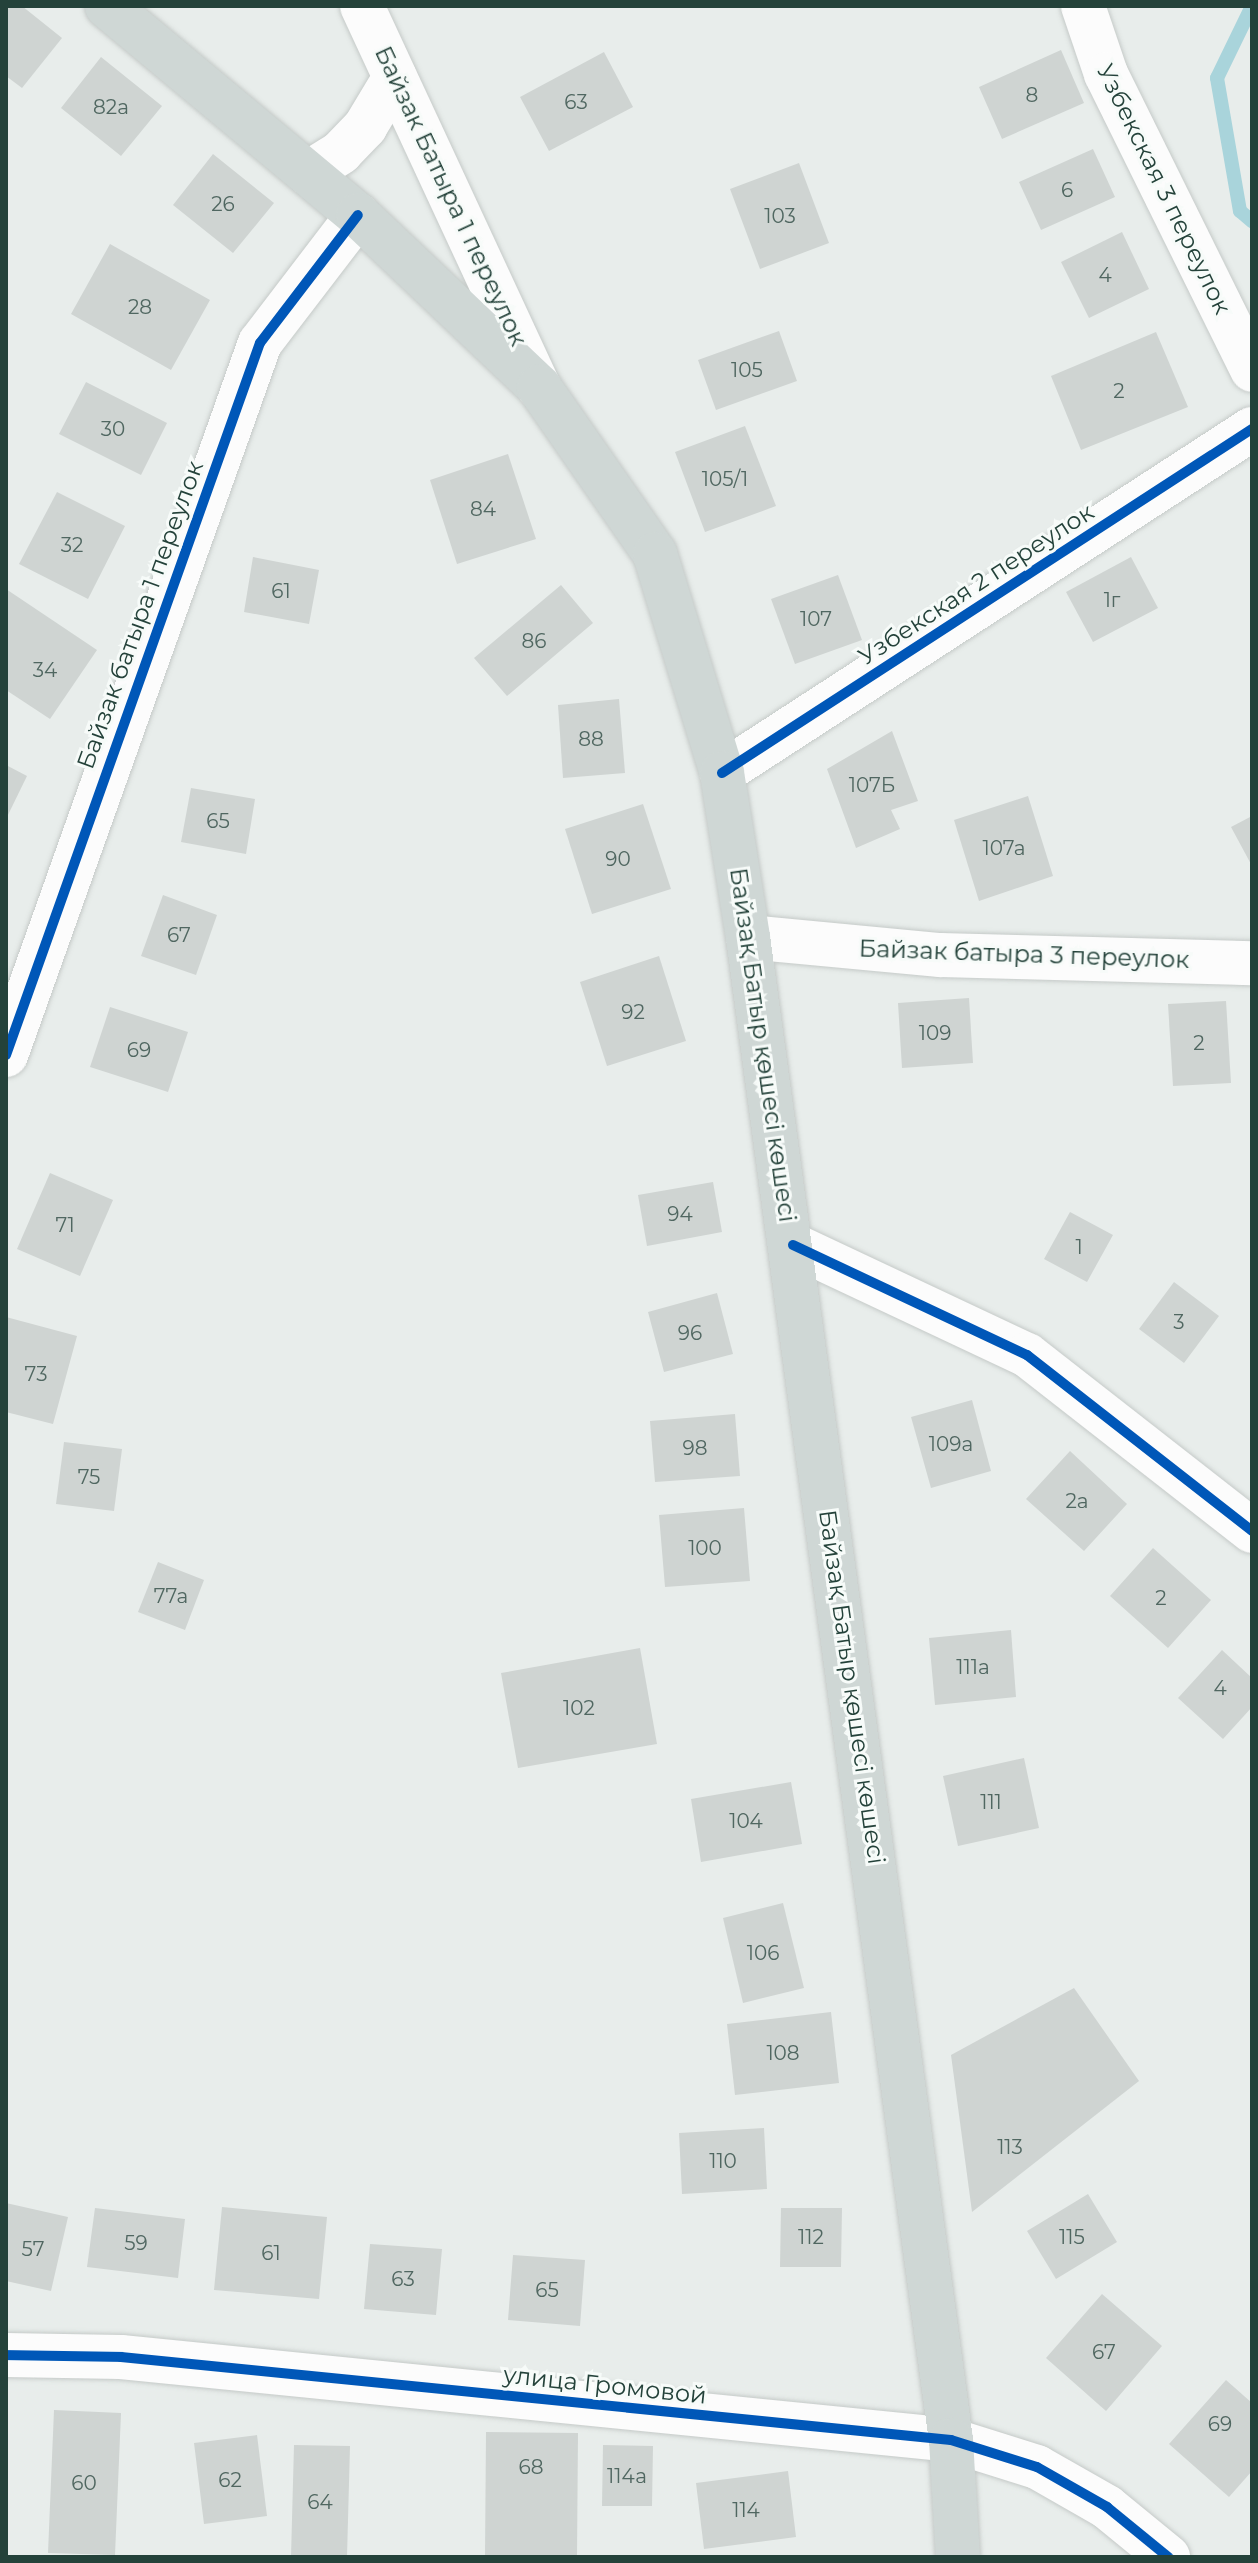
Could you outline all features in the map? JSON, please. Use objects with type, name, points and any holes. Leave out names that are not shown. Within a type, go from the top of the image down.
[{"type":"main road","name":"Байзақ Батыр қөшесі көшесі","points":[[107,6],[358,215],[539,387],[655,554],[722,773],[748,937],[793,1245],[951,2440],[958,2557]]},
{"type":"street","name":"Байзак Батыра 1 переулок","points":[[362,6],[539,387]]},
{"type":"street","name":"Узбекская 3 переулок","points":[[1083,6],[1106,74],[1252,370]]},
{"type":"street","points":[[308,173],[341,152],[365,127],[395,77]]},
{"type":"street","name":"Байзак батыра 1 переулок","points":[[6,1055],[260,343],[358,215]]},
{"type":"street","name":"Узбекская 2 переулок","points":[[722,773],[1252,429]]},
{"type":"street","name":"Байзак батыра 3 переулок","points":[[748,937],[940,955],[1252,963]]},
{"type":"street","points":[[793,1245],[1027,1355],[1252,1531]]},
{"type":"street","name":"улица Громовой","points":[[6,2355],[121,2357],[951,2440],[1037,2467],[1107,2507],[1168,2557]]},
{"type":"building","points":[[6,6],[22,6],[62,38],[22,88],[6,76]]},
{"type":"building","points":[[1061,50],[1084,103],[1002,139],[979,87]]},
{"type":"building","points":[[604,52],[633,107],[549,151],[520,97]]},
{"type":"building","points":[[101,57],[162,106],[121,156],[61,108]]},
{"type":"building","points":[[1093,149],[1115,197],[1041,230],[1019,182]]},
{"type":"building","points":[[213,154],[274,203],[233,253],[173,205]]},
{"type":"building","points":[[799,163],[829,243],[760,269],[730,189]]},
{"type":"building","points":[[1122,232],[1149,289],[1089,318],[1061,262]]},
{"type":"building","points":[[110,244],[210,300],[171,370],[71,314]]},
{"type":"building","points":[[779,331],[797,381],[716,410],[698,360]]},
{"type":"building","points":[[1156,332],[1188,407],[1081,450],[1051,376]]},
{"type":"building","points":[[86,382],[167,423],[141,475],[59,434]]},
{"type":"building","points":[[745,426],[776,506],[705,532],[675,452]]},
{"type":"building","points":[[508,454],[536,539],[457,564],[430,480]]},
{"type":"building","points":[[57,492],[125,526],[88,599],[19,564]]},
{"type":"building","points":[[253,557],[319,570],[309,624],[244,612]]},
{"type":"building","points":[[1131,557],[1158,608],[1093,642],[1066,592]]},
{"type":"building","points":[[838,575],[862,640],[795,664],[771,599]]},
{"type":"building","points":[[561,585],[593,623],[507,696],[474,658]]},
{"type":"building","points":[[6,589],[97,650],[50,719],[6,690]]},
{"type":"building","points":[[619,699],[625,773],[563,778],[558,705]]},
{"type":"building","points":[[892,731],[918,801],[891,810],[900,829],[856,848],[827,769]]},
{"type":"building","points":[[6,765],[27,776],[6,819]]},
{"type":"building","points":[[191,788],[255,799],[246,854],[181,842]]},
{"type":"building","points":[[1028,796],[1053,876],[979,901],[954,820]]},
{"type":"building","points":[[643,804],[671,889],[592,914],[565,829]]},
{"type":"building","points":[[1252,816],[1252,866],[1231,827]]},
{"type":"building","points":[[163,895],[217,915],[196,975],[141,956]]},
{"type":"building","points":[[659,956],[686,1041],[607,1066],[580,982]]},
{"type":"building","points":[[969,998],[973,1063],[902,1068],[898,1003]]},
{"type":"building","points":[[1226,1001],[1231,1083],[1173,1086],[1168,1004]]},
{"type":"building","points":[[110,1007],[188,1032],[168,1092],[90,1067]]},
{"type":"building","points":[[50,1173],[113,1200],[80,1276],[17,1249]]},
{"type":"building","points":[[713,1182],[722,1232],[647,1246],[638,1195]]},
{"type":"building","points":[[1070,1212],[1113,1235],[1087,1282],[1044,1259]]},
{"type":"building","points":[[1174,1282],[1219,1316],[1184,1363],[1139,1329]]},
{"type":"building","points":[[717,1293],[733,1354],[664,1372],[648,1312]]},
{"type":"building","points":[[6,1317],[77,1336],[53,1424],[6,1412]]},
{"type":"building","points":[[972,1400],[991,1471],[931,1488],[911,1417]]},
{"type":"building","points":[[735,1414],[740,1476],[655,1482],[650,1421]]},
{"type":"building","points":[[64,1442],[122,1449],[114,1511],[56,1504]]},
{"type":"building","points":[[1070,1451],[1127,1504],[1084,1551],[1026,1499]]},
{"type":"building","points":[[744,1508],[750,1581],[665,1587],[659,1515]]},
{"type":"building","points":[[1153,1548],[1211,1600],[1168,1648],[1110,1596]]},
{"type":"building","points":[[158,1562],[204,1580],[185,1630],[138,1612]]},
{"type":"building","points":[[1011,1630],[1016,1697],[935,1705],[929,1638]]},
{"type":"building","points":[[640,1648],[657,1744],[518,1768],[501,1673]]},
{"type":"building","points":[[1222,1650],[1252,1678],[1252,1707],[1223,1739],[1178,1698]]},
{"type":"building","points":[[1024,1758],[1039,1828],[958,1846],[943,1776]]},
{"type":"building","points":[[791,1782],[802,1844],[701,1862],[691,1799]]},
{"type":"building","points":[[783,1903],[804,1988],[743,2003],[723,1918]]},
{"type":"building","points":[[1074,1988],[1139,2081],[972,2212],[951,2055]]},
{"type":"building","points":[[831,2012],[839,2083],[735,2095],[727,2024]]},
{"type":"building","points":[[764,2128],[767,2189],[682,2194],[679,2133]]},
{"type":"building","points":[[1088,2194],[1117,2242],[1056,2279],[1027,2231]]},
{"type":"building","points":[[6,2203],[68,2217],[51,2291],[6,2281]]},
{"type":"building","points":[[222,2207],[327,2217],[319,2299],[214,2290]]},
{"type":"building","points":[[95,2208],[185,2219],[178,2278],[87,2267]]},
{"type":"building","points":[[781,2208],[842,2208],[841,2267],[780,2267]]},
{"type":"building","points":[[370,2244],[442,2249],[436,2315],[364,2309]]},
{"type":"building","points":[[513,2255],[585,2260],[580,2326],[508,2320]]},
{"type":"building","points":[[1102,2294],[1162,2346],[1106,2411],[1046,2358]]},
{"type":"building","points":[[1226,2380],[1252,2403],[1252,2471],[1229,2497],[1169,2444]]},
{"type":"building","points":[[54,2410],[121,2413],[115,2555],[48,2553]]},
{"type":"building","points":[[486,2432],[578,2433],[577,2557],[485,2557]]},
{"type":"building","points":[[257,2435],[267,2516],[204,2524],[194,2443]]},
{"type":"building","points":[[294,2445],[350,2446],[347,2557],[291,2557]]},
{"type":"building","points":[[603,2445],[653,2446],[652,2506],[602,2506]]},
{"type":"building","points":[[788,2471],[796,2537],[704,2549],[696,2483]]},
{"type":"waterway","points":[[1252,6],[1217,78],[1240,211],[1252,221]]},
{"type":"cycle path","points":[[6,1055],[260,343],[358,215]]},
{"type":"cycle path","points":[[722,773],[1252,429]]},
{"type":"cycle path","points":[[793,1245],[1027,1355],[1252,1531]]},
{"type":"cycle path","points":[[6,2355],[121,2357],[951,2440],[1037,2467],[1107,2507],[1168,2557]]}]
